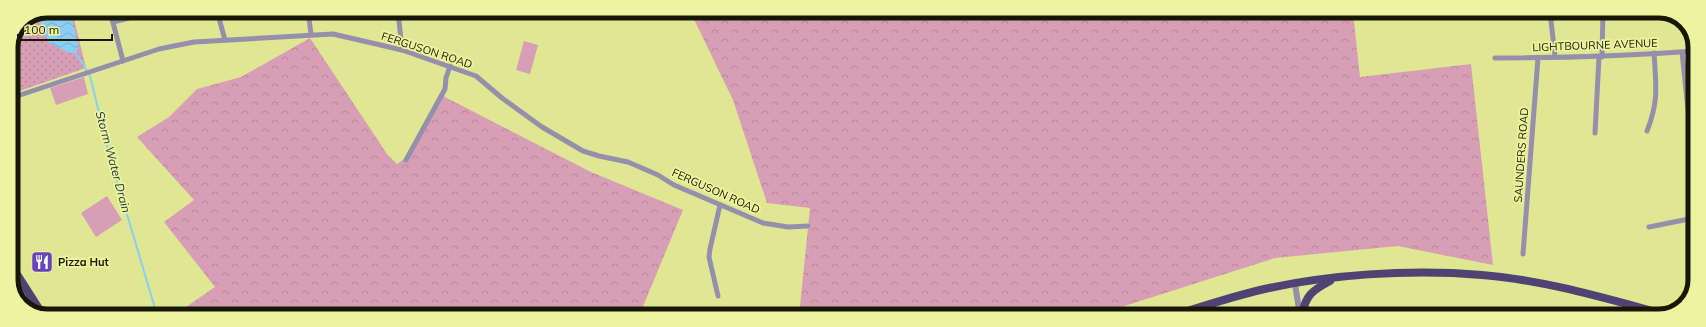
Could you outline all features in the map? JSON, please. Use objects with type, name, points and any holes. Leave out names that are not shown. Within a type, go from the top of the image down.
[{"type":"highway","points":[[1196,309],[1257,291],[1295,284],[1374,274],[1407,273],[1482,275],[1519,280],[1584,293],[1645,309]]},
{"type":"highway","points":[[18,276],[38,307]]},
{"type":"highway","points":[[1303,309],[1306,300],[1313,290],[1334,279]]},
{"type":"street","points":[[112,18],[123,61]]},
{"type":"street","points":[[113,22],[129,18]]},
{"type":"street","points":[[220,18],[225,40]]},
{"type":"street","points":[[309,18],[311,34]]},
{"type":"street","points":[[399,18],[402,50]]},
{"type":"street","points":[[1551,18],[1555,56]]},
{"type":"street","points":[[1595,133],[1604,18]]},
{"type":"street","name":"FERGUSON ROAD","points":[[18,96],[159,49],[178,45],[311,34],[348,36],[402,50],[476,76],[502,98],[542,127],[583,151],[628,162],[658,175],[674,185],[763,223],[788,227],[808,226]]},
{"type":"street","points":[[1682,52],[1688,110]]},
{"type":"street","name":"LIGHTBOURNE AVENUE","points":[[1495,58],[1538,58],[1555,56],[1580,58],[1688,52]]},
{"type":"street","points":[[1648,131],[1656,106],[1657,95],[1654,54]]},
{"type":"street","name":"SAUNDERS ROAD","points":[[1523,254],[1538,58]]},
{"type":"street","points":[[406,160],[445,89],[446,78],[450,66]]},
{"type":"street","points":[[718,296],[710,258],[710,249],[720,205]]},
{"type":"street","points":[[1649,227],[1688,219],[1688,279]]},
{"type":"street","points":[[1295,284],[1300,309]]},
{"type":"green space","points":[[47,18],[74,18],[86,68],[18,92],[18,47],[20,36],[31,23],[36,20]]},
{"type":"green space","points":[[693,18],[1354,18],[1360,77],[1471,64],[1493,265],[1398,246],[1275,258],[1115,309],[800,309],[810,208],[767,203],[733,100]]},
{"type":"green space","points":[[310,38],[387,154],[397,164],[407,157],[443,96],[591,172],[683,210],[642,309],[183,309],[215,287],[164,222],[194,200],[137,137],[169,117],[197,89],[241,77]]},
{"type":"green space","points":[[524,41],[538,45],[530,74],[516,70]]},
{"type":"green space","points":[[84,77],[88,94],[56,105],[50,88]]},
{"type":"green space","points":[[107,196],[122,220],[96,237],[81,213]]},
{"type":"water","points":[[72,18],[79,48],[72,54],[49,43],[39,19]]},
{"type":"waterway","name":"Storm Water Drain","points":[[74,50],[90,76],[110,157],[155,309]]},
{"type":"place","name":"Pizza Hut","points":[[42,262]]}]
